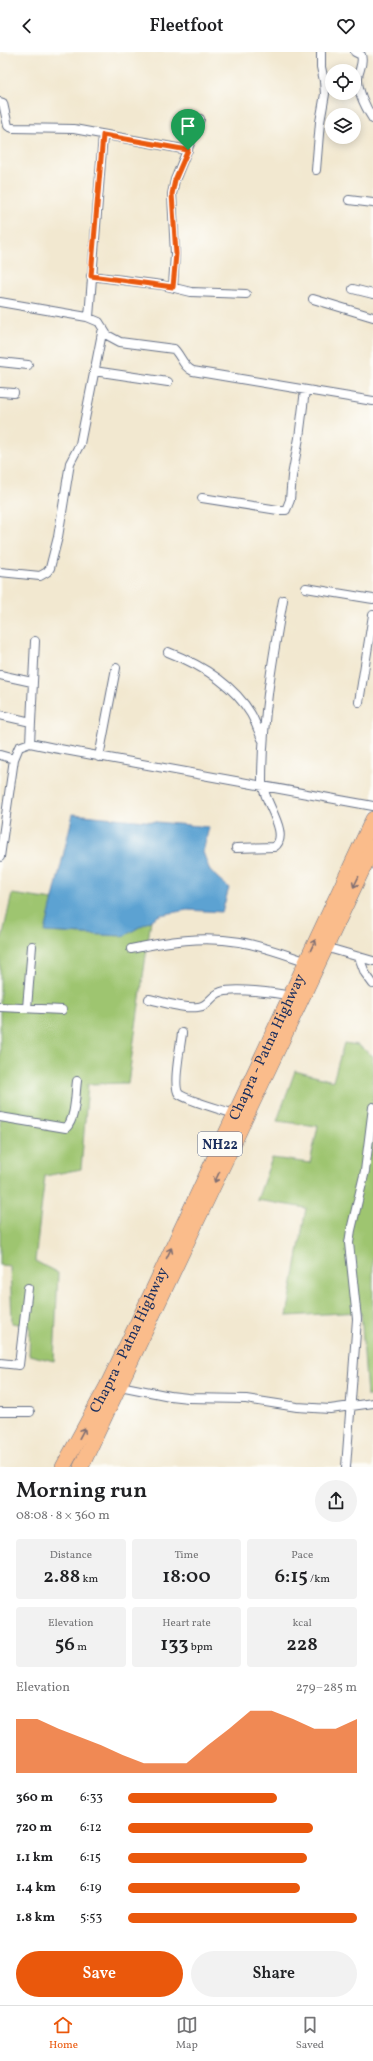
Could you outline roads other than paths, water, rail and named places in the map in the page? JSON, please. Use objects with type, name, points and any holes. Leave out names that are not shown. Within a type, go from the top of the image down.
[{"type":"highway","name":"Chapra - Patna Highway","points":[[63,1467],[107,1386],[136,1326],[305,961],[373,819]]},
{"type":"highway","name":"Chapra - Patna Highway","points":[[81,1467],[373,847]]},
{"type":"street","points":[[316,170],[320,122],[325,94],[321,67],[321,52]]},
{"type":"street","points":[[355,52],[362,55],[363,59],[359,74],[359,89],[373,119]]},
{"type":"street","points":[[0,102],[3,103],[8,126],[13,128],[67,128],[188,150]]},
{"type":"street","points":[[173,287],[176,254],[172,194],[175,180],[200,119]]},
{"type":"street","points":[[89,317],[103,135]]},
{"type":"street","points":[[349,200],[373,203]]},
{"type":"street","points":[[91,276],[173,287],[191,292],[246,294]]},
{"type":"street","points":[[353,289],[373,294]]},
{"type":"street","points":[[313,299],[373,317]]},
{"type":"street","points":[[0,302],[89,317],[99,322],[107,335],[120,342],[174,349],[179,354],[187,368],[193,370],[373,401]]},
{"type":"street","points":[[0,572],[40,576],[47,572],[50,568],[58,537],[70,463],[80,444],[103,328]]},
{"type":"street","points":[[0,362],[28,365]]},
{"type":"street","points":[[94,371],[168,382]]},
{"type":"street","points":[[202,498],[286,510],[290,500],[292,476],[299,438],[305,390]]},
{"type":"street","points":[[0,392],[14,393]]},
{"type":"street","points":[[306,588],[373,599]]},
{"type":"street","points":[[236,848],[266,849],[279,844],[280,840],[278,826],[262,785],[263,740],[267,690],[283,600]]},
{"type":"street","points":[[359,702],[373,615]]},
{"type":"street","points":[[30,744],[35,641]]},
{"type":"street","points":[[168,652],[188,660],[206,670],[230,690],[250,713],[263,740]]},
{"type":"street","points":[[99,756],[116,668]]},
{"type":"street","points":[[0,675],[32,682]]},
{"type":"street","points":[[0,716],[31,722]]},
{"type":"street","points":[[0,857],[14,759],[19,747],[30,744],[373,806]]},
{"type":"street","points":[[0,755],[14,759]]},
{"type":"street","points":[[131,949],[163,942],[207,939],[241,942],[305,961]]},
{"type":"street","points":[[27,1008],[32,946]]},
{"type":"street","points":[[325,947],[373,960]]},
{"type":"street","points":[[359,957],[365,972],[373,984]]},
{"type":"street","points":[[149,999],[196,1008],[204,1006],[216,994],[221,992],[257,992],[289,996]]},
{"type":"street","points":[[0,1007],[62,1010]]},
{"type":"street","points":[[182,1033],[177,1077],[177,1090],[179,1094],[189,1099],[234,1114]]},
{"type":"street","points":[[0,1118],[66,1128],[69,1125],[73,1112],[77,1081]]},
{"type":"street","points":[[346,1467],[352,1405],[357,1319],[349,1243],[370,1147],[373,1108]]},
{"type":"street","points":[[0,1363],[19,1365],[28,1288]]},
{"type":"street","points":[[120,1386],[188,1398],[246,1399],[297,1407],[319,1408],[373,1403]]},
{"type":"street","points":[[0,1412],[30,1412]]},
{"type":"water","points":[[73,814],[209,827],[203,852],[210,871],[229,888],[222,912],[187,910],[160,915],[124,936],[45,932]]}]
